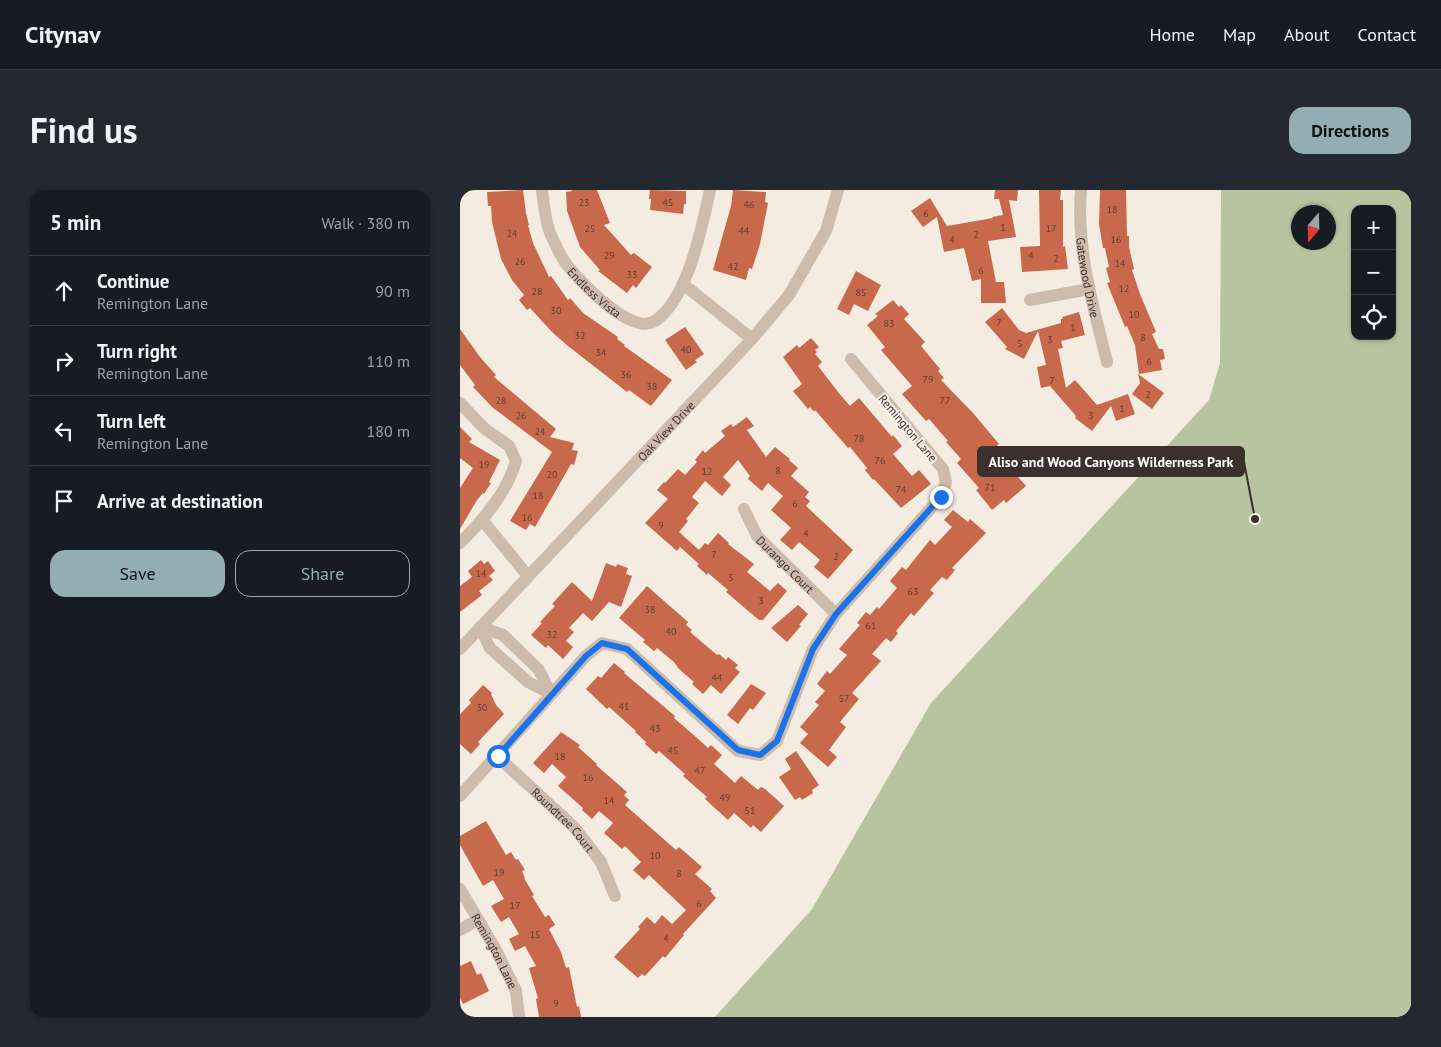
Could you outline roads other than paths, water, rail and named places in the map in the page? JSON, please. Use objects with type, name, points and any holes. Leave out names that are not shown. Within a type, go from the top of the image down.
[{"type":"street","name":"Endless Vista","points":[[542,190],[550,234],[566,264],[588,288],[631,321],[642,325],[654,322],[669,306],[683,284],[701,234],[710,190]]},
{"type":"street","name":"Oak View Drive","points":[[460,649],[752,339],[789,295],[826,231],[838,190]]},
{"type":"street","name":"Gatewood Drive","points":[[1081,190],[1081,231],[1089,289],[1107,362]]},
{"type":"street","points":[[683,284],[752,339]]},
{"type":"street","points":[[1030,300],[1089,289]]},
{"type":"street","name":"Remington Lane","points":[[460,796],[586,656],[602,643],[627,649],[738,750],[760,755],[777,741],[813,649],[836,614],[941,497],[946,482],[943,469],[851,359]]},
{"type":"street","points":[[460,403],[485,429],[509,446],[516,461],[513,474],[483,521],[460,543]]},
{"type":"street","name":"Durango Court","points":[[744,509],[757,536],[836,614]]},
{"type":"street","points":[[483,521],[528,576]]},
{"type":"street","points":[[480,627],[503,635],[539,670],[551,694]]},
{"type":"street","points":[[480,627],[490,648],[528,682],[551,694]]},
{"type":"street","points":[[516,672],[528,659]]},
{"type":"street","name":"Roundtree Court","points":[[498,756],[574,827],[601,862],[615,896]]},
{"type":"street","name":"Remington Lane","points":[[460,889],[495,948],[516,991],[519,1017]]},
{"type":"street","points":[[460,930],[477,920]]},
{"type":"place","name":"Aliso and Wood Canyons Wilderness Park","points":[[1255,519]]}]
